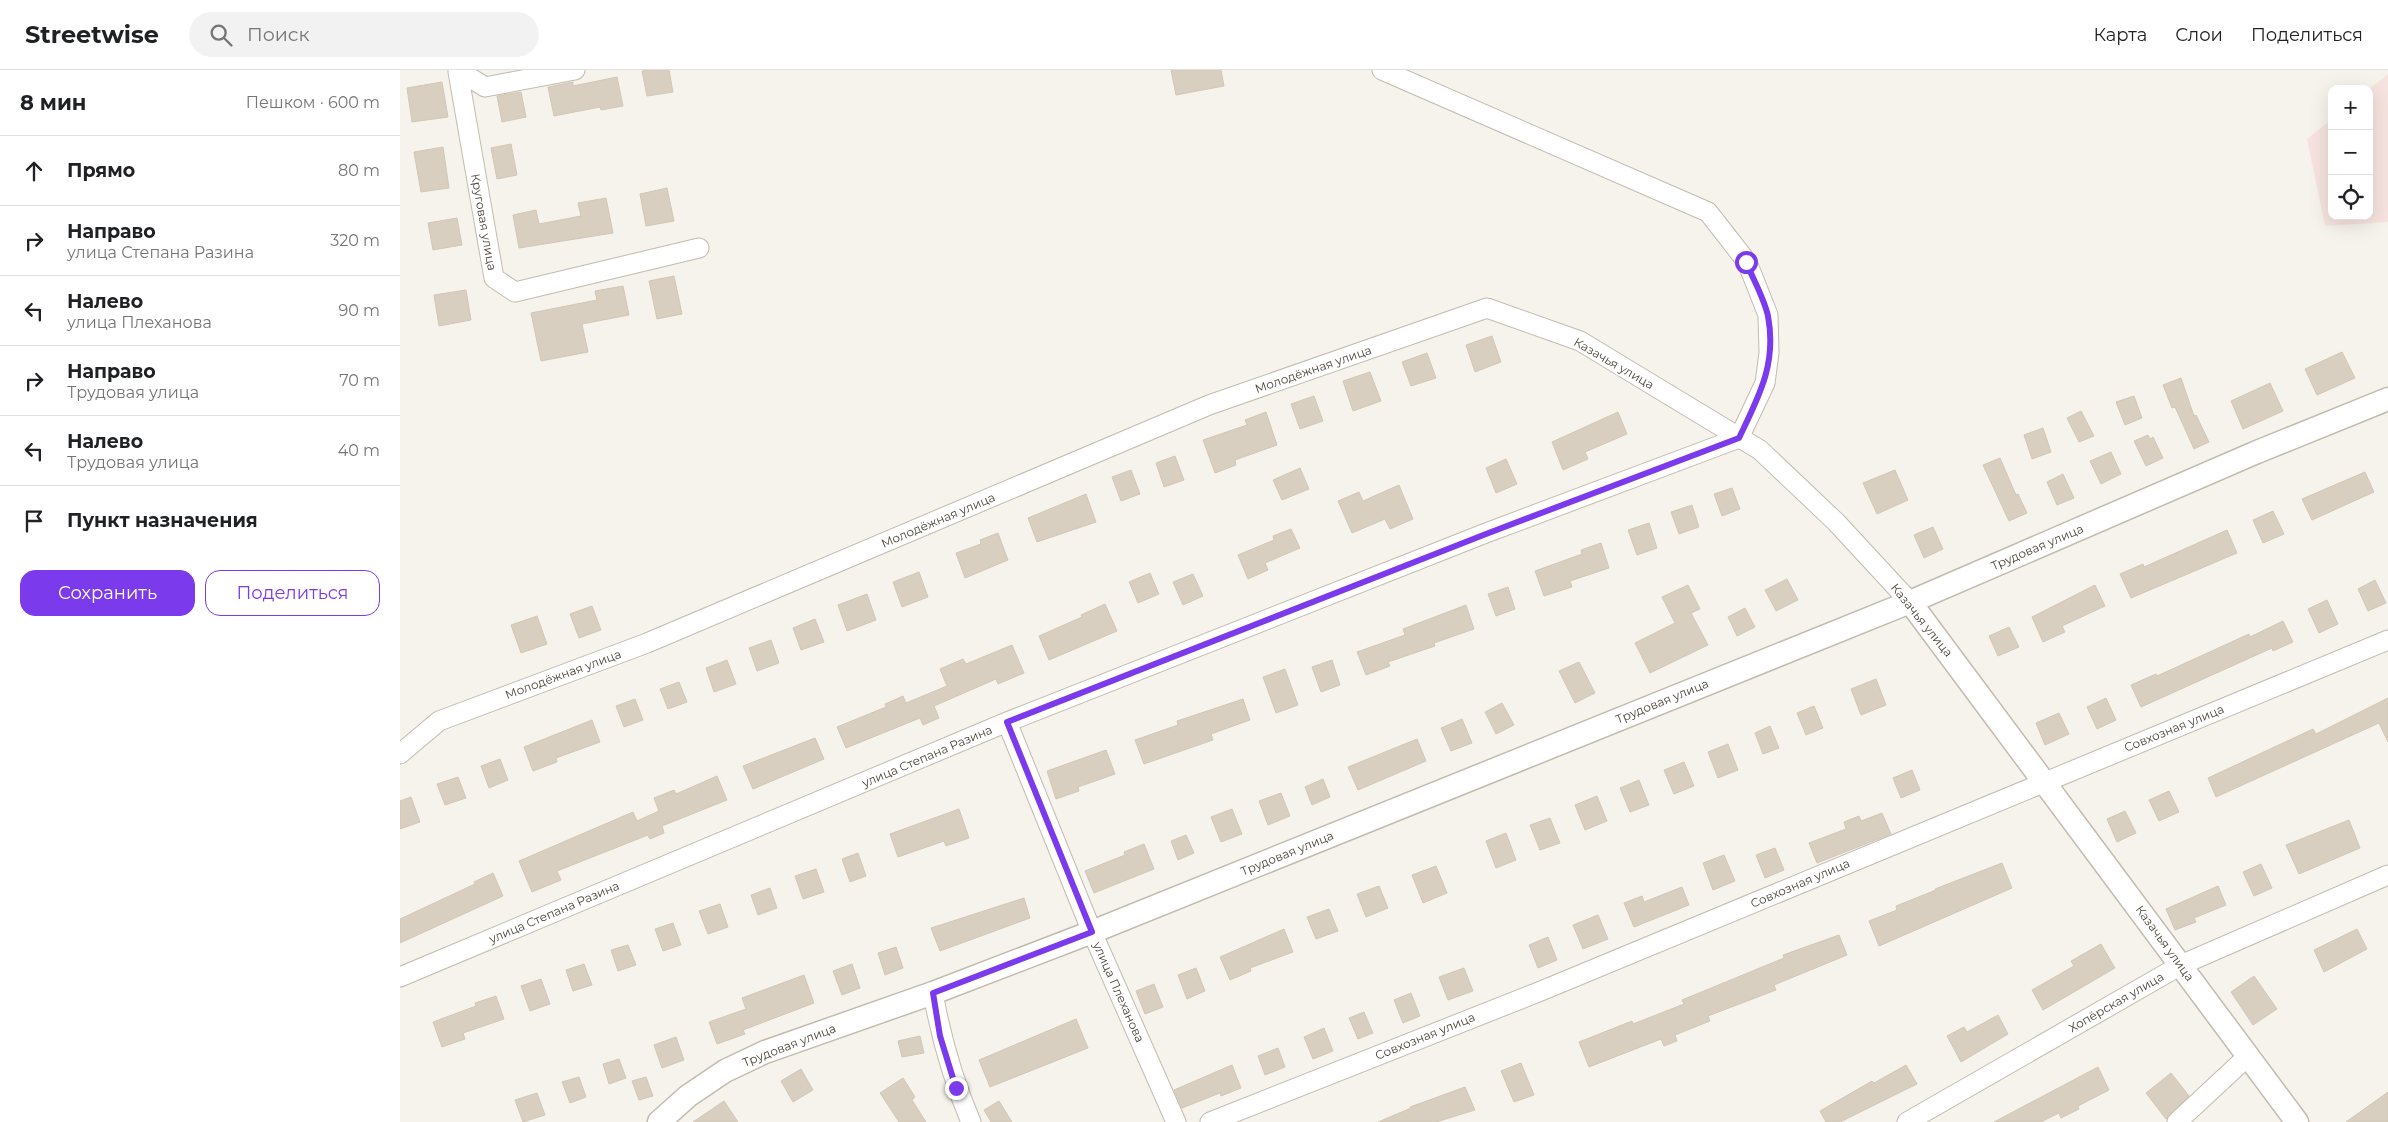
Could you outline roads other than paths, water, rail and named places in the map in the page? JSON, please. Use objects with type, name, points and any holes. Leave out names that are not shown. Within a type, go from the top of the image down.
[{"type":"street","name":"Круговая улица","points":[[458,71],[485,87],[574,70]]},
{"type":"street","points":[[1382,70],[1708,212],[1746,262],[1768,315],[1769,353],[1765,383],[1739,438]]},
{"type":"street","name":"Круговая улица","points":[[458,71],[494,278],[515,292],[699,248]]},
{"type":"street","name":"Казачья улица","points":[[1487,308],[1580,341],[1760,450],[1836,522],[1910,602],[2297,1122]]},
{"type":"street","name":"Молодёжная улица","points":[[400,754],[439,721],[647,643],[1209,406],[1487,308]]},
{"type":"street","name":"Трудовая улица","points":[[659,1122],[688,1096],[724,1072],[765,1052],[933,993],[1092,932],[1910,602],[2257,452],[2388,400]]},
{"type":"street","name":"улица Степана Разина","points":[[400,977],[1007,722],[1495,530],[1739,438]]},
{"type":"street","name":"Совхозная улица","points":[[1210,1122],[1550,987],[2388,640]]},
{"type":"street","name":"улица Плеханова","points":[[1007,722],[1092,932],[1176,1122]]},
{"type":"street","name":"Хопёрская улица","points":[[1907,1122],[2181,965],[2388,876]]},
{"type":"street","points":[[933,993],[940,1036],[956,1088],[971,1122]]},
{"type":"street","points":[[2177,1122],[2248,1056]]}]
